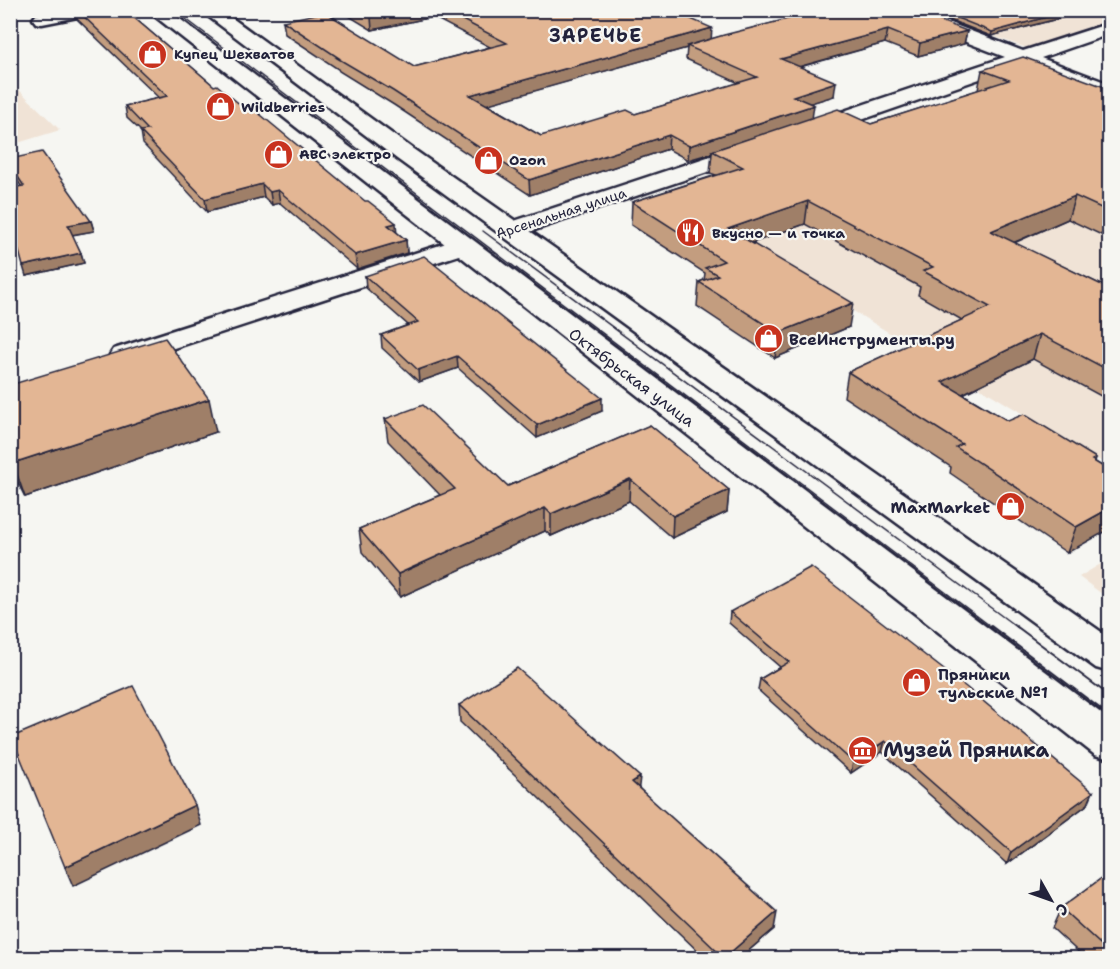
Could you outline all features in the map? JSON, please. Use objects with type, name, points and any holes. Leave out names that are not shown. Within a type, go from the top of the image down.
[{"type":"main road","points":[[42,19],[87,10]]},
{"type":"main road","name":"Октябрьская улица","points":[[156,10],[1110,743]]},
{"type":"main road","points":[[209,10],[511,230],[1110,658]]},
{"type":"main road","points":[[899,10],[1110,92]]},
{"type":"main road","name":"Арсенальная улица","points":[[99,362],[511,230],[1110,28]]},
{"type":"shaded area","points":[[924,11],[1109,11],[1109,34],[1046,55]]},
{"type":"shaded area","points":[[11,82],[60,130],[11,145]]},
{"type":"shaded area","points":[[1109,108],[1109,466],[665,197]]},
{"type":"shaded area","points":[[1109,559],[1109,599],[1079,577]]},
{"type":"building","points":[[77,10],[125,10],[214,86],[217,85],[243,107],[250,106],[365,201],[396,223],[388,225],[406,240],[355,255],[278,190],[270,192],[262,184],[205,199],[140,131],[148,130],[125,106],[167,96]]},
{"type":"building","points":[[359,10],[403,10],[371,17]]},
{"type":"building","points":[[443,10],[670,10],[712,28],[470,95],[541,136],[627,110],[635,114],[757,77],[687,46],[823,10],[912,10],[967,31],[920,43],[888,30],[781,59],[836,82],[793,96],[814,105],[689,146],[669,135],[529,180],[283,21],[325,12],[414,67],[507,43]]},
{"type":"building","points":[[937,10],[1072,10],[992,32]]},
{"type":"building","points":[[1023,57],[1110,89],[1110,212],[1075,196],[991,231],[1110,289],[1110,371],[1040,334],[942,382],[1008,421],[1024,414],[1096,458],[1092,460],[1110,471],[1110,508],[1076,527],[956,447],[962,444],[848,372],[990,307],[923,271],[933,267],[808,201],[728,229],[853,303],[778,333],[699,282],[718,275],[705,268],[724,261],[632,202],[743,167],[712,151],[838,109],[871,124],[1009,80],[982,70]]},
{"type":"building","points":[[42,152],[91,221],[68,225],[81,253],[23,266],[10,218],[10,188],[24,186],[10,165],[10,159]]},
{"type":"building","points":[[424,256],[602,398],[537,425],[457,356],[418,370],[381,335],[418,322],[365,276]]},
{"type":"building","points":[[165,338],[209,399],[13,463],[10,457],[10,385]]},
{"type":"building","points":[[423,405],[508,486],[650,425],[729,490],[673,516],[630,479],[551,514],[545,508],[398,574],[359,529],[455,489],[385,419]]},
{"type":"building","points":[[811,567],[966,687],[1093,792],[1011,852],[885,741],[853,762],[760,679],[789,662],[730,612]]},
{"type":"building","points":[[517,668],[640,777],[632,782],[777,912],[724,958],[459,705]]},
{"type":"building","points":[[133,686],[195,805],[65,867],[12,737]]},
{"type":"building","points":[[1110,872],[1110,953],[1061,908]]},
{"type":"tram line","points":[[174,10],[993,628]]},
{"type":"tram line","points":[[483,231],[1018,628]]},
{"type":"tram line","points":[[991,626],[1110,716]]},
{"type":"tram line","points":[[1016,626],[1110,696]]},
{"type":"place","name":"Купец Шехватов","points":[[153,54]]},
{"type":"place","name":"Wildberries","points":[[220,107]]},
{"type":"place","name":"АВС электро","points":[[278,154]]},
{"type":"place","name":"Ozon","points":[[488,160]]},
{"type":"place","name":"Вкусно — и точка","points":[[691,233]]},
{"type":"place","name":"ВсеИнструменты.ру","points":[[768,339]]},
{"type":"place","name":"MaxMarket","points":[[1011,507]]},
{"type":"place","name":"Пряники тульские №1","points":[[917,683]]},
{"type":"place","name":"Музей Пряника","points":[[862,750]]},
{"type":"district","name":"ЗАРЕЧЬЕ","points":[[596,36]]}]
